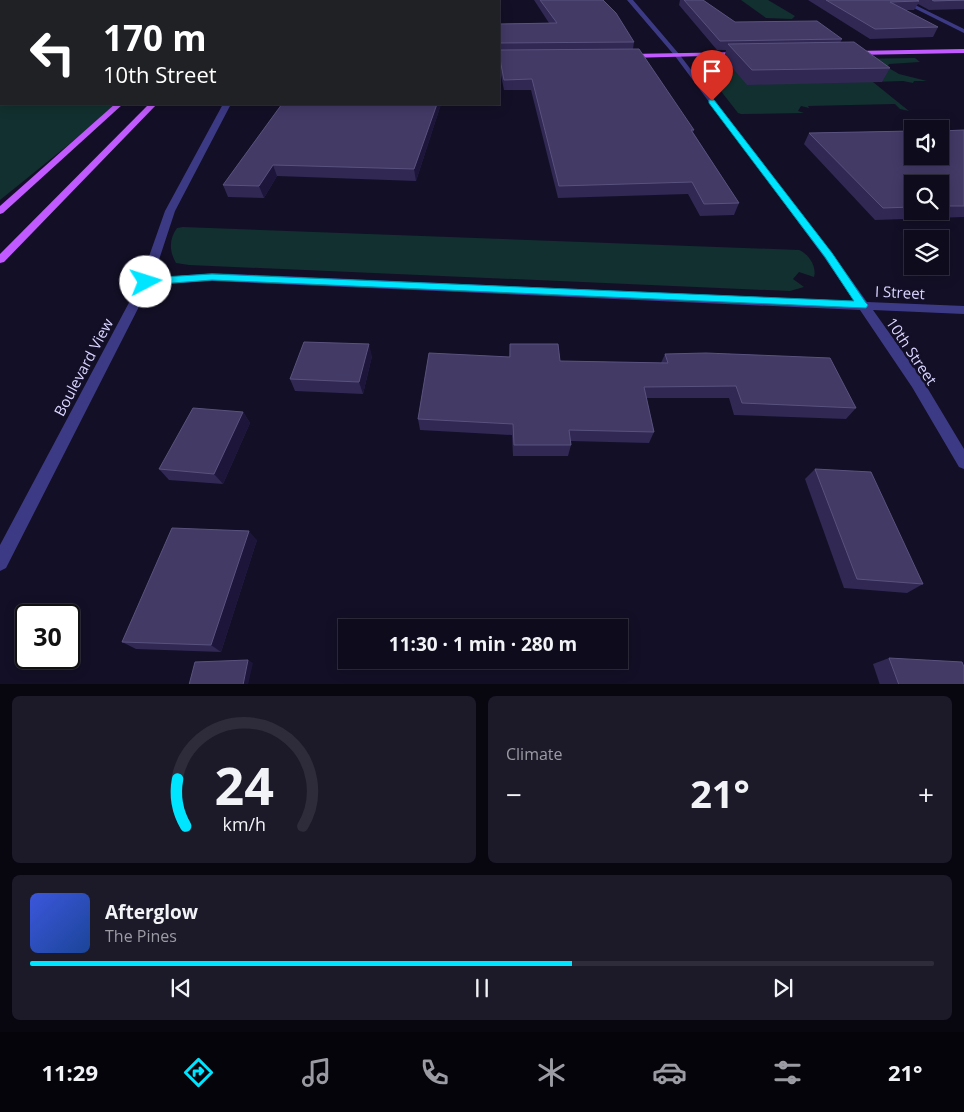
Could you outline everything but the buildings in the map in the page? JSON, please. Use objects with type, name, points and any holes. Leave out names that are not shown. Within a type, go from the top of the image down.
[{"type":"main road","points":[[850,53],[964,51]]},
{"type":"main road","points":[[620,56],[744,54]]},
{"type":"main road","points":[[0,211],[118,105]]},
{"type":"main road","points":[[0,260],[152,105]]},
{"type":"street","name":"10th Street","points":[[630,0],[677,55],[828,255],[918,384],[964,462]]},
{"type":"street","points":[[901,0],[964,31]]},
{"type":"street","name":"Boulevard View","points":[[0,562],[146,282],[170,211],[226,105]]},
{"type":"street","name":"I Street","points":[[146,282],[212,277],[964,310]]},
{"type":"green space","points":[[741,0],[768,0],[795,16],[792,19],[766,18]]},
{"type":"green space","points":[[915,58],[920,62],[889,64],[887,67],[899,74],[927,81],[914,81],[913,83],[903,81],[873,82],[909,111],[900,109],[895,104],[808,106],[809,108],[801,106],[798,111],[804,113],[741,114],[738,113],[703,68],[707,63],[718,61]]},
{"type":"green space","points":[[0,105],[118,105],[0,200]]},
{"type":"green space","points":[[177,228],[799,250],[806,254],[811,261],[815,273],[814,277],[799,272],[793,279],[804,287],[790,291],[189,265],[176,263],[171,250],[174,232]]},
{"type":"route","points":[[146,282],[212,277],[862,305],[828,255],[712,101]]}]
